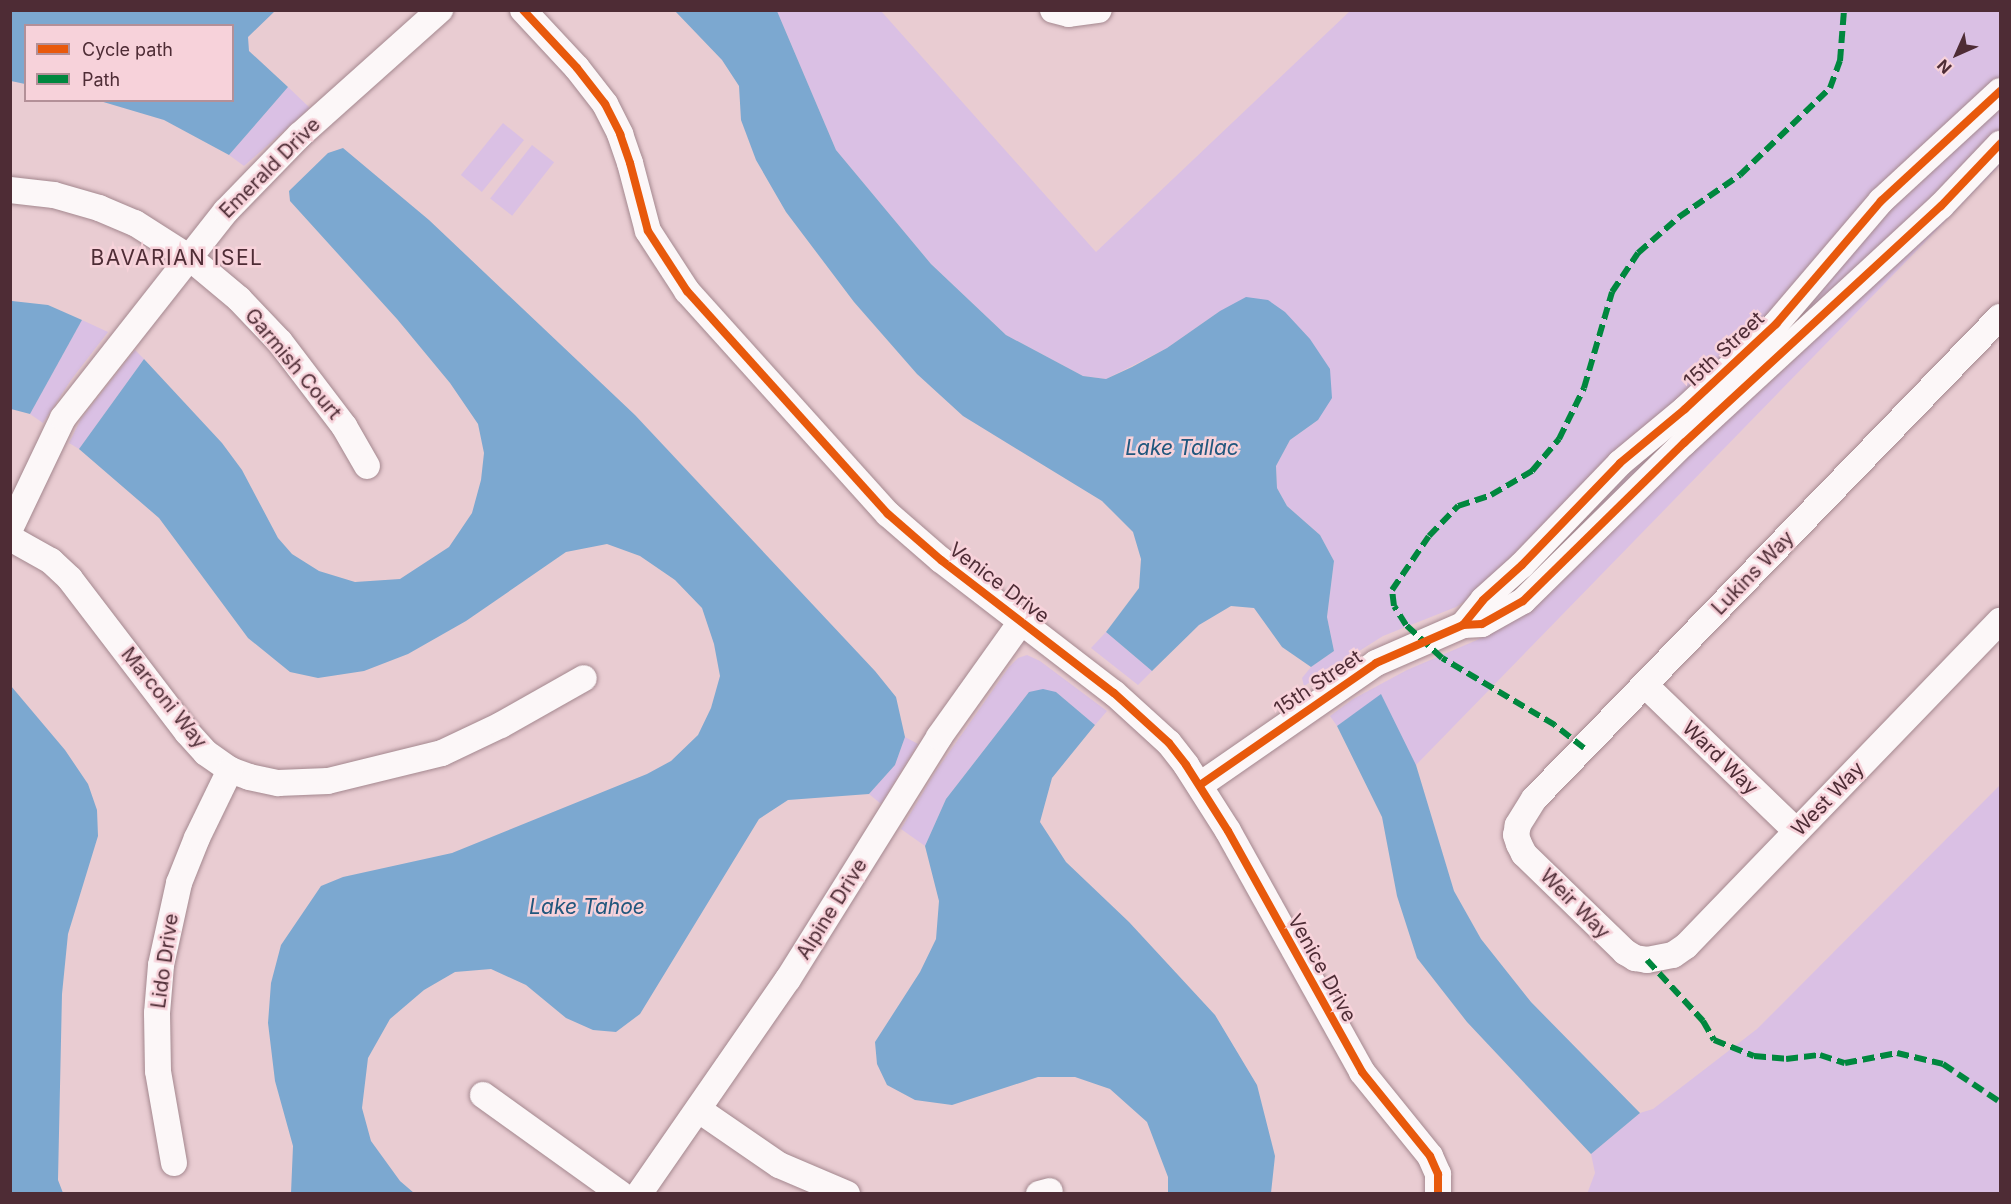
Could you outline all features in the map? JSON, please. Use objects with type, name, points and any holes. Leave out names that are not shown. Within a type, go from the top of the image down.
[{"type":"street","name":"Emerald Drive","points":[[10,529],[63,418],[88,383],[226,211],[265,169],[440,10]]},
{"type":"street","name":"Venice Drive","points":[[523,10],[577,68],[605,104],[620,134],[630,163],[648,231],[687,291],[888,514],[911,536],[1021,622],[1074,659],[1144,718],[1169,743],[1200,785],[1362,1072],[1431,1156],[1438,1174],[1438,1194]]},
{"type":"street","points":[[1061,12],[1099,10]]},
{"type":"street","name":"15th Street","points":[[1463,625],[1483,600],[1522,565],[1620,463],[1685,410],[1776,324],[1881,201],[2001,91]]},
{"type":"street","name":"15th Street","points":[[1200,785],[1376,663],[1463,625],[1482,624],[1523,601],[1684,443],[1941,206],[2001,144]]},
{"type":"street","name":"Garmish Court","points":[[10,190],[54,195],[99,207],[135,222],[190,258],[239,299],[280,342],[344,426],[367,466]]},
{"type":"street","name":"Lukins Way","points":[[1516,835],[1522,814],[1534,799],[2001,317]]},
{"type":"street","name":"Marconi Way","points":[[10,538],[51,561],[70,579],[187,732],[206,753],[230,770],[278,783],[328,781],[442,753],[501,725],[584,678]]},
{"type":"street","name":"West Way","points":[[1647,960],[1673,956],[1686,946],[2001,621]]},
{"type":"street","name":"Alpine Drive","points":[[639,1194],[788,979],[939,737],[1021,622]]},
{"type":"street","name":"Ward Way","points":[[1645,684],[1796,831]]},
{"type":"street","name":"Lido Drive","points":[[174,1163],[165,1124],[158,1071],[157,1013],[161,965],[179,883],[197,838],[230,770]]},
{"type":"street","name":"Weir Way","points":[[1516,835],[1524,854],[1616,945],[1635,958],[1647,960]]},
{"type":"street","points":[[483,1095],[621,1194]]},
{"type":"street","points":[[699,1110],[778,1165],[847,1194]]},
{"type":"shaded area","points":[[777,11],[881,11],[1096,252],[1350,11],[2000,11],[2000,79],[1870,196],[1771,314],[1680,400],[1624,443],[1597,468],[1484,589],[1456,607],[1383,636],[1304,686],[1302,678],[1311,667],[1334,651],[1327,617],[1334,561],[1320,535],[1287,506],[1277,488],[1276,466],[1290,440],[1318,420],[1220,311],[1167,348],[1106,379],[1083,376],[1006,335],[931,264],[836,150]]},
{"type":"shaded area","points":[[288,87],[310,108],[244,166],[229,155]]},
{"type":"shaded area","points":[[2000,99],[2000,134],[1506,604],[1497,596]]},
{"type":"shaded area","points":[[503,123],[524,140],[482,192],[461,175]]},
{"type":"shaded area","points":[[532,145],[554,162],[512,216],[490,199]]},
{"type":"shaded area","points":[[2000,153],[2000,165],[1416,765],[1381,695],[1337,726],[1330,716],[1353,699],[1407,670],[1477,640],[1502,625]]},
{"type":"shaded area","points":[[82,320],[108,332],[71,380],[43,423],[30,414]]},
{"type":"shaded area","points":[[135,350],[144,359],[79,449],[69,443],[81,419]]},
{"type":"shaded area","points":[[1106,632],[1152,671],[1138,685],[1091,648]]},
{"type":"shaded area","points":[[1027,655],[1040,661],[1107,711],[1095,725],[1056,692],[1029,692],[946,799],[925,846],[901,829],[936,771],[1009,667],[1018,658]]},
{"type":"shaded area","points":[[905,737],[918,744],[881,804],[869,794],[895,765]]},
{"type":"shaded area","points":[[2000,785],[2000,1193],[1587,1194],[1595,1173],[1591,1154],[1640,1113],[1653,1109],[1757,1029]]},
{"type":"water","points":[[11,11],[275,11],[248,37],[249,51],[288,87],[229,155],[164,120],[103,102],[234,102],[234,24],[24,24],[24,84],[11,81]]},
{"type":"water","name":"Lake Tallac","points":[[675,11],[777,11],[836,150],[931,264],[1006,335],[1083,376],[1106,379],[1132,367],[1167,348],[1220,311],[1246,297],[1268,300],[1285,312],[1310,339],[1330,369],[1332,398],[1318,420],[1290,440],[1276,466],[1277,488],[1287,506],[1320,535],[1334,561],[1327,617],[1334,651],[1311,667],[1282,647],[1254,608],[1231,606],[1199,625],[1152,671],[1106,632],[1139,588],[1141,559],[1133,532],[1102,501],[963,416],[917,374],[854,302],[786,212],[756,160],[741,120],[739,86],[722,60]]},
{"type":"water","name":"Lake Tahoe","points":[[343,148],[429,220],[635,415],[875,671],[896,697],[905,737],[895,765],[869,794],[788,800],[759,819],[640,1014],[616,1032],[593,1030],[566,1018],[526,985],[491,969],[455,972],[424,990],[390,1019],[368,1058],[362,1108],[371,1141],[400,1181],[414,1193],[291,1193],[293,1146],[275,1081],[268,1023],[271,983],[281,945],[321,886],[343,877],[452,853],[647,774],[671,761],[698,735],[711,708],[720,676],[714,644],[702,608],[675,580],[640,556],[607,544],[566,552],[466,621],[408,654],[364,671],[318,678],[290,672],[248,638],[159,518],[79,449],[144,359],[222,443],[242,470],[278,538],[292,554],[319,571],[355,582],[400,579],[449,547],[472,513],[481,480],[484,453],[478,424],[450,383],[397,319],[290,201],[289,191],[328,153]]},
{"type":"water","points":[[12,301],[48,305],[82,320],[30,414],[11,409]]},
{"type":"water","points":[[11,686],[65,750],[88,784],[97,810],[98,836],[68,934],[62,994],[58,1180],[63,1193],[11,1193]]},
{"type":"water","points":[[1043,689],[1056,692],[1095,725],[1052,778],[1040,822],[1066,862],[1129,922],[1215,1015],[1257,1085],[1275,1156],[1271,1193],[1168,1193],[1168,1177],[1147,1122],[1110,1089],[1075,1077],[1038,1077],[952,1105],[915,1100],[887,1085],[877,1064],[875,1042],[920,972],[936,939],[939,901],[925,846],[946,799],[1029,692]]},
{"type":"water","points":[[1381,694],[1416,765],[1454,891],[1481,939],[1531,1002],[1640,1113],[1591,1154],[1467,1022],[1417,958],[1397,896],[1382,817],[1337,726]]},
{"type":"marked path","points":[[1584,748],[1555,725],[1442,658],[1406,625],[1394,606],[1392,590],[1429,536],[1458,506],[1491,495],[1532,471],[1559,439],[1584,388],[1612,292],[1638,253],[1679,217],[1740,175],[1830,88],[1840,61],[1844,10]]},
{"type":"marked path","points":[[1647,960],[1703,1021],[1714,1040],[1754,1056],[1786,1059],[1820,1055],[1845,1063],[1897,1053],[1943,1064],[2000,1102]]},
{"type":"cycle path","points":[[523,10],[577,68],[605,104],[620,134],[630,163],[648,231],[687,291],[888,514],[941,560],[1114,693],[1169,743],[1186,765],[1228,831],[1362,1072],[1430,1156],[1438,1174],[1438,1194]]},
{"type":"cycle path","points":[[1463,625],[1483,600],[1522,565],[1620,463],[1685,409],[1776,324],[1881,201],[2000,91]]},
{"type":"cycle path","points":[[1200,785],[1376,663],[1463,625],[1482,624],[1523,601],[1684,443],[1941,206],[2000,144]]},
{"type":"district","name":"BAVARIAN ISEL","points":[[177,258]]}]
